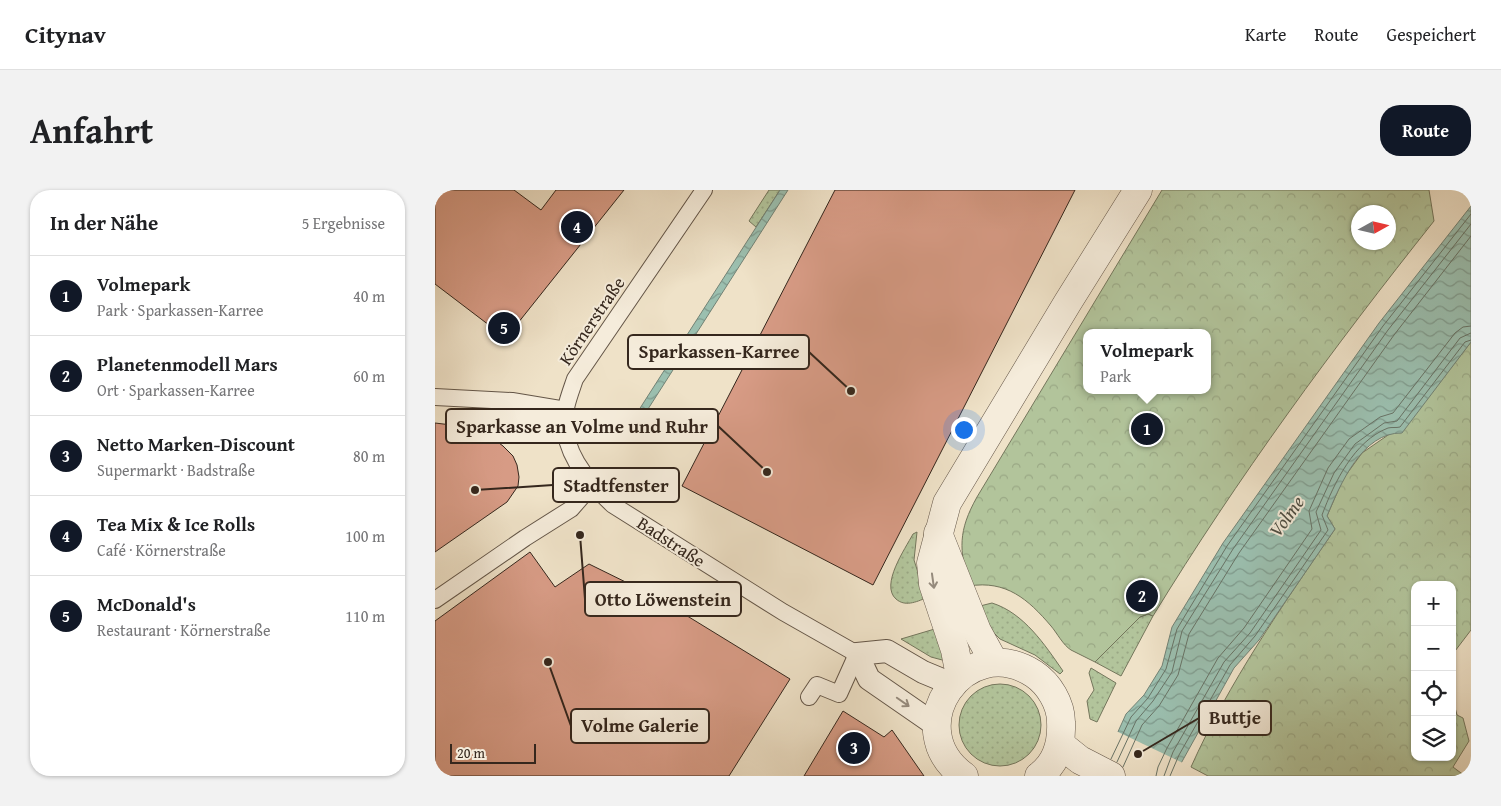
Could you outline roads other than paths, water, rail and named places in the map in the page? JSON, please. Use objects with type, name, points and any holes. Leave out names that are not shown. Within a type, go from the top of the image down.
[{"type":"street","name":"Körnerstraße","points":[[592,486],[579,469],[567,436],[566,410],[575,379],[704,190]]},
{"type":"street","points":[[956,680],[955,650],[933,584],[931,563],[947,503],[1068,302],[1139,190]]},
{"type":"street","points":[[435,397],[512,401],[566,410]]},
{"type":"street","points":[[435,600],[571,509],[592,486]]},
{"type":"street","name":"Badstraße","points":[[592,486],[613,505],[678,547],[783,612],[857,654]]},
{"type":"street","points":[[938,533],[977,631],[994,662]]},
{"type":"street","points":[[857,654],[887,651],[923,672],[956,680]]},
{"type":"street","points":[[809,697],[817,685],[839,694],[857,654]]},
{"type":"street","points":[[857,654],[869,678],[937,726]]},
{"type":"street","points":[[965,776],[955,769],[943,751],[937,726],[938,712],[956,680],[971,670],[994,662],[1023,668],[1041,679],[1055,697],[1070,752],[1111,776]]},
{"type":"street","points":[[1045,775],[1055,759],[1070,752]]},
{"type":"water","points":[[780,190],[788,190],[641,420],[635,416]]},
{"type":"water","name":"Volme","points":[[1471,206],[1471,342],[1402,433],[1388,435],[1375,441],[1354,462],[1327,516],[1335,529],[1259,640],[1234,668],[1174,776],[1098,776],[1126,714],[1144,695],[1162,666],[1172,627],[1223,543],[1379,323]]},
{"type":"place","name":"Tea Mix & Ice Rolls","points":[[577,227]]},
{"type":"place","name":"McDonald's","points":[[504,328]]},
{"type":"place","name":"Sparkassen-Karree","points":[[851,391]]},
{"type":"place","name":"Volmepark","points":[[1147,429]]},
{"type":"place","name":"Sparkasse an Volme und Ruhr","points":[[767,472]]},
{"type":"place","name":"Stadtfenster","points":[[475,490]]},
{"type":"place","name":"Otto Löwenstein","points":[[580,535]]},
{"type":"place","name":"Planetenmodell Mars","points":[[1142,596]]},
{"type":"place","name":"Volme Galerie","points":[[548,662]]},
{"type":"place","name":"Netto Marken-Discount","points":[[854,748]]},
{"type":"place","name":"Buttje","points":[[1138,754]]}]
